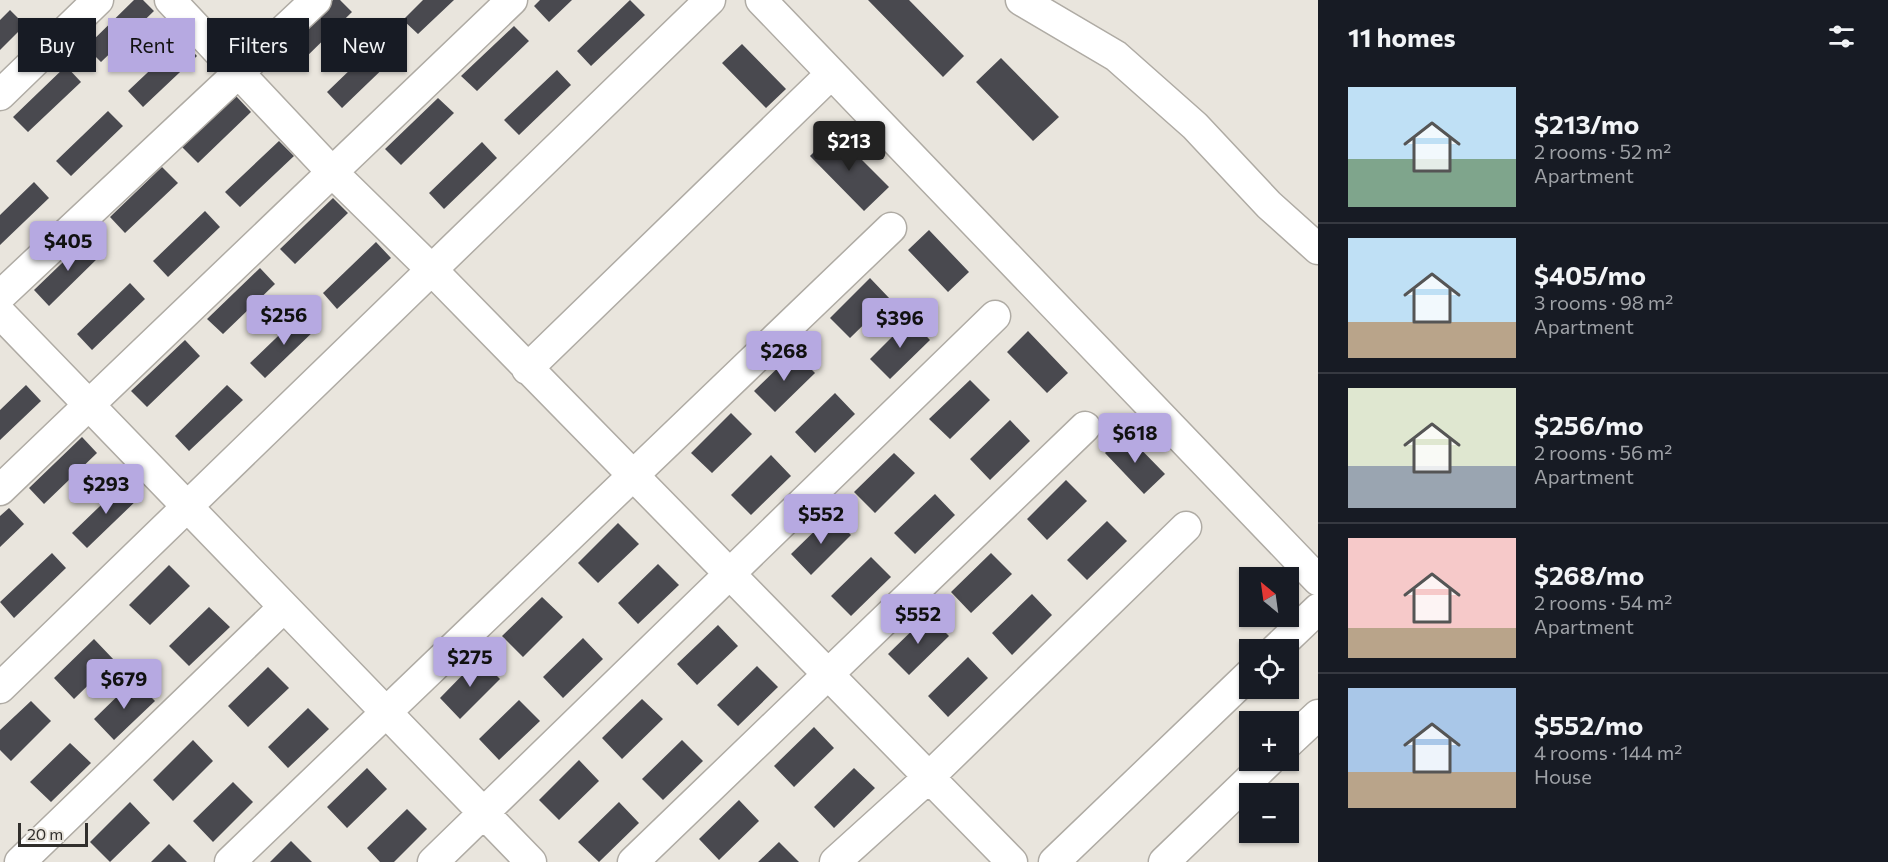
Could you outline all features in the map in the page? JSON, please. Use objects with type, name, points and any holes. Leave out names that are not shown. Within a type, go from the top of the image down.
[{"type":"street","points":[[0,95],[98,0]]},
{"type":"street","points":[[170,0],[332,172],[432,270],[1012,862]]},
{"type":"street","points":[[0,297],[241,73],[316,0]]},
{"type":"street","points":[[0,490],[512,0]]},
{"type":"street","points":[[0,688],[186,505],[710,0]]},
{"type":"street","points":[[760,0],[1318,580]]},
{"type":"street","points":[[1021,0],[1116,56],[1196,126],[1269,205],[1318,249]]},
{"type":"street","points":[[527,369],[830,75]]},
{"type":"street","points":[[230,862],[891,228]]},
{"type":"street","points":[[0,313],[531,862]]},
{"type":"street","points":[[433,862],[995,316]]},
{"type":"street","points":[[633,862],[1085,427]]},
{"type":"street","points":[[835,862],[928,778],[1186,527]]},
{"type":"street","points":[[20,862],[284,607]]},
{"type":"street","points":[[1287,639],[1318,609]]},
{"type":"street","points":[[1054,862],[1239,685]]},
{"type":"street","points":[[1299,733],[1318,715]]},
{"type":"street","points":[[1164,862],[1259,771]]},
{"type":"street","points":[[0,855],[7,862]]},
{"type":"building","points":[[134,0],[143,0],[154,11],[147,18],[116,18]]},
{"type":"building","points":[[333,0],[340,0],[352,12],[346,18],[321,18],[321,42],[309,54],[309,24]]},
{"type":"building","points":[[423,0],[454,0],[418,34],[407,24],[407,18],[405,18]]},
{"type":"building","points":[[540,0],[572,0],[549,22],[534,6]]},
{"type":"building","points":[[630,0],[645,15],[591,66],[577,51]]},
{"type":"building","points":[[868,0],[909,0],[964,56],[943,77]]},
{"type":"building","points":[[10,10],[18,18],[18,32],[0,50],[0,20]]},
{"type":"building","points":[[108,25],[108,55],[101,62],[96,57],[96,37]]},
{"type":"building","points":[[514,26],[529,41],[477,91],[461,76]]},
{"type":"building","points":[[742,44],[786,89],[766,108],[722,63]]},
{"type":"building","points":[[1001,58],[1059,117],[1033,141],[976,82]]},
{"type":"building","points":[[557,70],[571,85],[519,135],[504,120]]},
{"type":"building","points":[[60,72],[72,72],[81,82],[28,132],[13,117]]},
{"type":"building","points":[[148,72],[180,72],[143,107],[128,91]]},
{"type":"building","points":[[348,72],[379,72],[342,108],[327,92]]},
{"type":"building","points":[[236,96],[251,112],[198,163],[182,147]]},
{"type":"building","points":[[438,98],[454,113],[401,165],[385,149]]},
{"type":"building","points":[[108,111],[123,126],[71,176],[56,161]]},
{"type":"building","points":[[834,132],[889,187],[864,211],[810,156]]},
{"type":"building","points":[[279,141],[294,156],[240,207],[225,192]]},
{"type":"building","points":[[482,142],[497,158],[444,209],[429,193]]},
{"type":"building","points":[[162,167],[178,183],[125,233],[110,217]]},
{"type":"building","points":[[34,182],[49,198],[0,245],[0,215]]},
{"type":"building","points":[[333,198],[348,213],[295,264],[280,249]]},
{"type":"building","points":[[205,211],[220,227],[168,277],[153,261]]},
{"type":"building","points":[[929,230],[969,272],[948,292],[908,250]]},
{"type":"building","points":[[87,239],[102,254],[49,306],[34,290]]},
{"type":"building","points":[[376,242],[391,258],[337,309],[323,293]]},
{"type":"building","points":[[260,268],[275,284],[223,334],[207,319]]},
{"type":"building","points":[[870,278],[890,299],[850,338],[830,318]]},
{"type":"building","points":[[130,283],[145,299],[92,350],[77,334]]},
{"type":"building","points":[[302,313],[317,328],[265,378],[250,363]]},
{"type":"building","points":[[910,319],[930,340],[890,379],[870,359]]},
{"type":"building","points":[[1028,331],[1068,373],[1047,393],[1007,352]]},
{"type":"building","points":[[185,340],[200,356],[147,407],[131,391]]},
{"type":"building","points":[[794,352],[815,373],[775,412],[754,391]]},
{"type":"building","points":[[970,380],[990,400],[950,439],[929,419]]},
{"type":"building","points":[[26,385],[41,401],[0,440],[0,410]]},
{"type":"building","points":[[227,385],[243,400],[189,451],[175,436]]},
{"type":"building","points":[[835,393],[855,414],[815,453],[795,432]]},
{"type":"building","points":[[731,413],[752,434],[712,473],[691,453]]},
{"type":"building","points":[[1010,420],[1030,441],[990,480],[970,459]]},
{"type":"building","points":[[1125,433],[1165,474],[1144,494],[1105,453]]},
{"type":"building","points":[[82,437],[97,453],[44,504],[29,488]]},
{"type":"building","points":[[894,453],[915,473],[875,513],[854,492]]},
{"type":"building","points":[[771,455],[791,476],[751,515],[731,495]]},
{"type":"building","points":[[1066,480],[1087,501],[1047,540],[1027,519]]},
{"type":"building","points":[[125,482],[140,497],[87,548],[72,533]]},
{"type":"building","points":[[935,494],[955,515],[915,554],[894,533]]},
{"type":"building","points":[[9,508],[24,524],[0,547],[0,516]]},
{"type":"building","points":[[831,515],[851,535],[811,575],[791,554]]},
{"type":"building","points":[[1107,521],[1127,541],[1087,580],[1067,560]]},
{"type":"building","points":[[618,523],[639,544],[598,583],[578,563]]},
{"type":"building","points":[[52,553],[66,568],[14,618],[0,602]]},
{"type":"building","points":[[991,553],[1012,574],[971,613],[951,592]]},
{"type":"building","points":[[871,557],[891,577],[851,616],[831,596]]},
{"type":"building","points":[[658,564],[679,585],[638,624],[618,603]]},
{"type":"building","points":[[169,565],[190,586],[150,625],[129,605]]},
{"type":"building","points":[[1032,594],[1052,615],[1012,655],[992,633]]},
{"type":"building","points":[[542,597],[563,617],[523,657],[502,636]]},
{"type":"building","points":[[209,607],[230,627],[189,666],[169,646]]},
{"type":"building","points":[[928,615],[949,636],[909,675],[888,654]]},
{"type":"building","points":[[718,625],[738,646],[697,685],[677,664]]},
{"type":"building","points":[[583,638],[603,659],[563,698],[543,677]]},
{"type":"building","points":[[94,639],[114,660],[74,699],[54,678]]},
{"type":"building","points":[[968,657],[988,678],[948,717],[928,696]]},
{"type":"building","points":[[479,658],[500,679],[460,719],[440,698]]},
{"type":"building","points":[[757,666],[778,687],[738,726],[717,705]]},
{"type":"building","points":[[268,667],[289,688],[248,727],[228,706]]},
{"type":"building","points":[[134,680],[155,701],[114,740],[94,719]]},
{"type":"building","points":[[642,699],[663,719],[622,759],[602,738]]},
{"type":"building","points":[[519,700],[540,721],[499,760],[479,739]]},
{"type":"building","points":[[31,701],[51,721],[11,761],[0,750],[0,730]]},
{"type":"building","points":[[308,708],[329,729],[288,768],[268,747]]},
{"type":"building","points":[[814,727],[834,748],[794,787],[774,766]]},
{"type":"building","points":[[193,740],[213,761],[173,801],[153,780]]},
{"type":"building","points":[[682,740],[703,761],[663,800],[642,779]]},
{"type":"building","points":[[70,743],[91,763],[51,802],[30,782]]},
{"type":"building","points":[[579,760],[599,781],[559,820],[539,800]]},
{"type":"building","points":[[367,768],[387,789],[347,828],[327,807]]},
{"type":"building","points":[[854,768],[875,788],[834,828],[814,807]]},
{"type":"building","points":[[233,782],[253,802],[213,842],[193,821]]},
{"type":"building","points":[[739,800],[759,821],[719,860],[699,839]]},
{"type":"building","points":[[130,802],[150,823],[110,862],[90,842]]},
{"type":"building","points":[[619,802],[639,823],[599,862],[578,842]]},
{"type":"building","points":[[407,809],[427,829],[394,862],[380,862],[367,848]]},
{"type":"building","points":[[291,841],[312,862],[270,862]]},
{"type":"building","points":[[779,842],[799,862],[758,862]]},
{"type":"building","points":[[169,844],[187,862],[151,862]]}]
